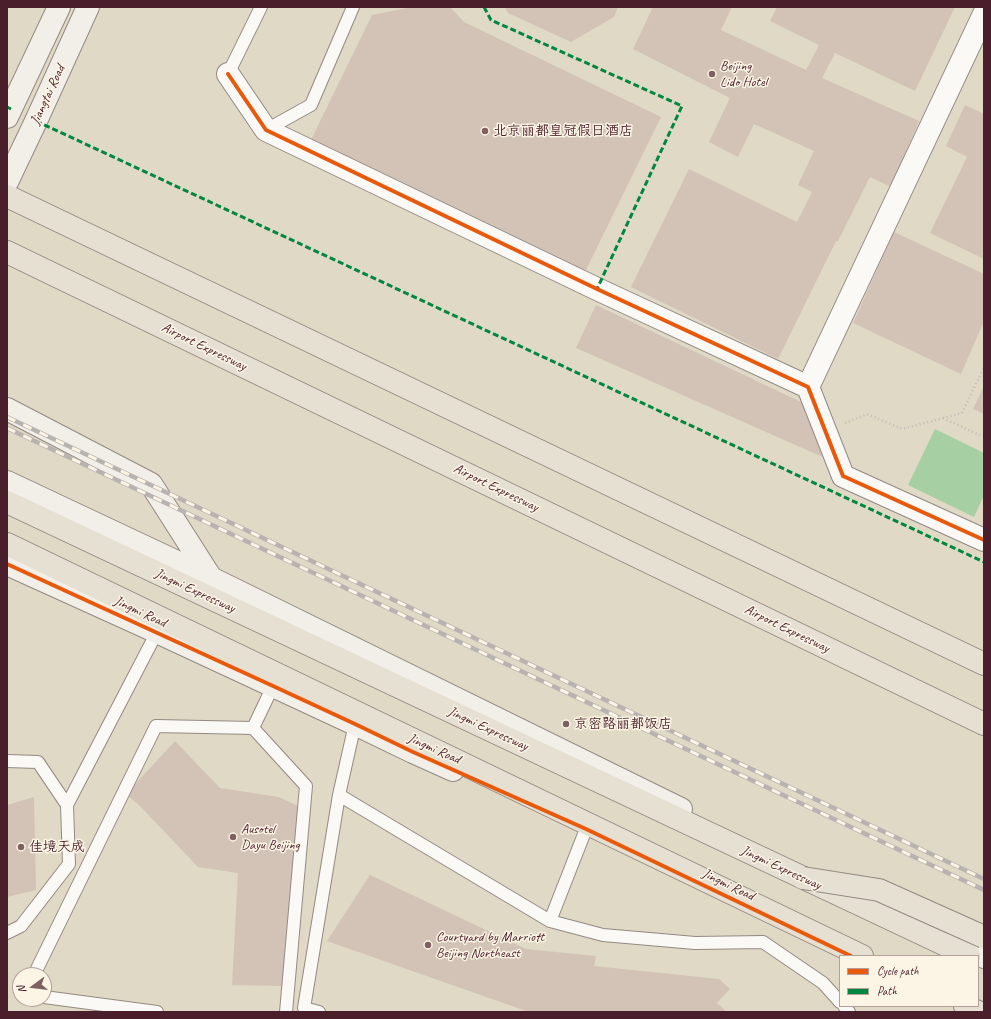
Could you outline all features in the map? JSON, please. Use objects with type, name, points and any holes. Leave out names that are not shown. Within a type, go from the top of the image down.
[{"type":"highway","points":[[7,196],[984,664]]},
{"type":"highway","name":"Airport Expressway","points":[[7,252],[984,724]]},
{"type":"highway","name":"Jingmi Expressway","points":[[7,502],[967,955]]},
{"type":"highway","points":[[7,544],[860,955]]},
{"type":"highway","points":[[803,878],[879,890],[984,937]]},
{"type":"highway","points":[[968,1007],[978,1012]]},
{"type":"main road","name":"Jiangtai Road","points":[[7,117],[59,7]]},
{"type":"main road","name":"Jiangtai Road","points":[[7,182],[88,7]]},
{"type":"main road","points":[[7,409],[151,484],[211,578]]},
{"type":"main road","points":[[7,482],[211,578],[984,957]]},
{"type":"main road","name":"Jingmi Road","points":[[7,564],[157,632],[413,752],[586,829],[849,955]]},
{"type":"main road","points":[[958,1007],[968,1012]]},
{"type":"street","points":[[808,387],[982,22]]},
{"type":"street","points":[[228,74],[266,130],[590,286],[808,387],[843,476],[984,540]]},
{"type":"lane","points":[[228,74],[261,7]]},
{"type":"lane","points":[[266,130],[311,105],[353,7]]},
{"type":"lane","points":[[7,934],[21,926],[69,864],[67,805],[157,632]]},
{"type":"lane","points":[[252,728],[273,686]]},
{"type":"lane","points":[[319,1012],[304,1008],[340,795],[354,724]]},
{"type":"lane","points":[[38,967],[156,726],[252,728],[306,786],[286,1012]]},
{"type":"lane","points":[[7,761],[38,762],[67,805]]},
{"type":"lane","points":[[340,795],[550,921],[603,935],[695,942],[764,942],[823,983],[839,1001]]},
{"type":"lane","points":[[550,921],[586,829]]},
{"type":"lane","points":[[52,998],[157,1012]]},
{"type":"path","points":[[825,431],[867,414],[902,429],[962,413],[984,367]]},
{"type":"path","points":[[943,418],[984,437]]},
{"type":"green space","points":[[935,429],[984,453],[984,495],[974,517],[908,485]]},
{"type":"building","name":"北京丽都皇冠假日酒店","points":[[412,7],[450,7],[464,22],[661,117],[584,274],[308,146],[372,15]]},
{"type":"building","points":[[505,7],[618,7],[614,17],[571,42],[508,13]]},
{"type":"building","points":[[653,7],[732,7],[721,30],[806,70],[819,45],[770,21],[777,7],[955,7],[915,91],[835,53],[822,78],[919,121],[891,187],[870,177],[838,241],[836,241],[778,359],[631,287],[689,169],[797,222],[812,192],[798,185],[814,151],[754,124],[738,157],[709,142],[730,98],[633,49]]},
{"type":"building","points":[[965,105],[984,114],[984,259],[930,233],[967,157],[946,146]]},
{"type":"building","points":[[894,232],[984,274],[984,321],[961,374],[853,323]]},
{"type":"building","points":[[596,305],[816,409],[834,462],[576,348]]},
{"type":"building","points":[[984,386],[984,414],[973,409]]},
{"type":"building","name":"Ausotel Dayu Beijing","points":[[175,741],[220,788],[279,797],[300,807],[283,986],[232,985],[238,873],[198,867],[139,805],[126,794]]},
{"type":"building","name":"佳境天成","points":[[34,797],[36,890],[7,897],[7,805]]},
{"type":"building","name":"Courtyard by Marriott Beijing Northeast","points":[[370,875],[526,949],[596,956],[594,966],[719,979],[730,989],[717,1003],[727,1012],[529,1012],[327,941]]},
{"type":"railway","points":[[7,417],[984,879]]},
{"type":"railway","points":[[7,428],[984,890]]},
{"type":"marked path","points":[[484,7],[491,20],[682,106],[597,289]]},
{"type":"marked path","points":[[7,107],[11,109]]},
{"type":"marked path","points":[[36,121],[984,562]]},
{"type":"cycle path","points":[[228,74],[266,130],[597,289],[808,387],[843,476],[984,540]]},
{"type":"cycle path","points":[[7,564],[413,752],[586,829],[849,955]]},
{"type":"place","name":"Beijing Lido Hotel","points":[[712,74]]},
{"type":"place","name":"北京丽都皇冠假日酒店","points":[[485,131]]},
{"type":"place","name":"京密路丽都饭店","points":[[566,724]]},
{"type":"place","name":"Ausotel Dayu Beijing","points":[[233,837]]},
{"type":"place","name":"佳境天成","points":[[21,847]]},
{"type":"place","name":"Courtyard by Marriott Beijing Northeast","points":[[428,945]]}]
